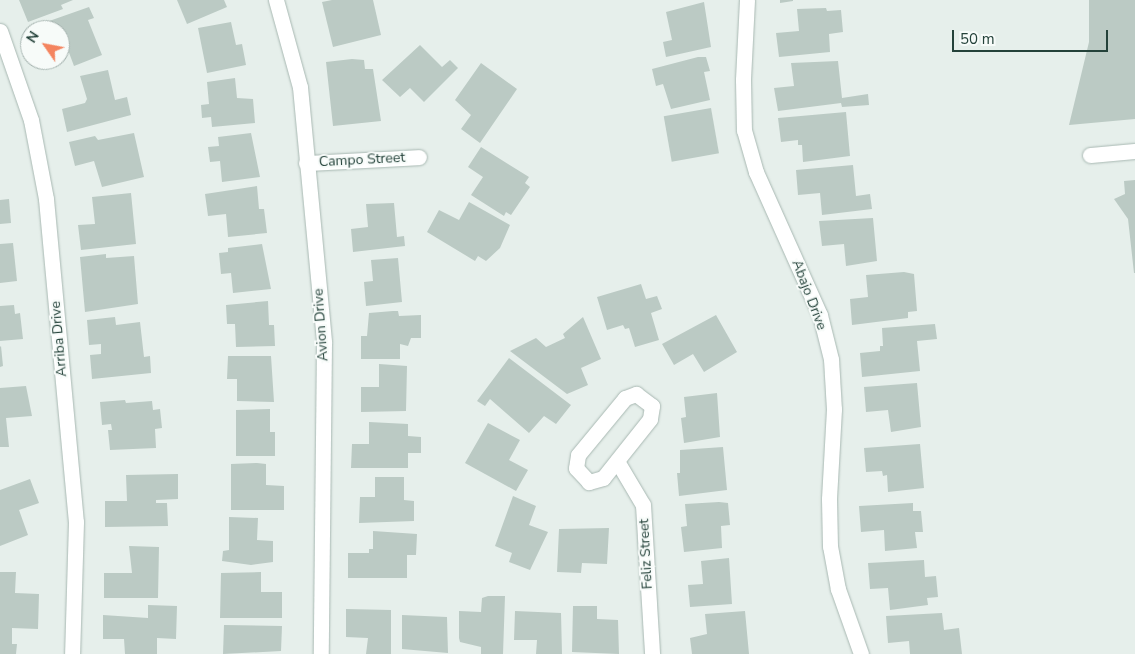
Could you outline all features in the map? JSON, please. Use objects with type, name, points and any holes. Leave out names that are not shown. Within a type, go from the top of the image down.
[{"type":"street","name":"Avion Drive","points":[[276,0],[300,88],[324,343],[322,654]]},
{"type":"street","name":"Abajo Drive","points":[[747,0],[743,80],[744,130],[756,172],[820,315],[831,359],[834,409],[828,499],[830,546],[838,589],[861,654]]},
{"type":"street","name":"Arriba Drive","points":[[0,31],[31,120],[46,200],[76,522],[72,654]]},
{"type":"street","points":[[1090,155],[1135,151]]},
{"type":"street","name":"Campo Street","points":[[306,163],[419,157]]},
{"type":"street","points":[[636,394],[652,406],[650,419],[618,461],[603,478],[588,482],[576,468],[578,455],[625,398],[636,394]]},
{"type":"street","name":"Feliz Street","points":[[618,461],[643,505],[652,654]]},
{"type":"building","points":[[19,0],[73,0],[61,5],[63,9],[33,20],[27,20]]},
{"type":"building","points":[[177,0],[224,0],[227,7],[187,24]]},
{"type":"building","points":[[332,0],[373,0],[381,35],[333,47],[322,2]]},
{"type":"building","points":[[780,0],[793,0],[793,1],[780,3]]},
{"type":"building","points":[[1089,0],[1135,0],[1135,119],[1069,125],[1089,42]]},
{"type":"building","points":[[704,2],[711,47],[666,57],[663,42],[672,40],[666,12]]},
{"type":"building","points":[[89,7],[94,18],[88,20],[102,55],[74,66],[70,55],[70,20],[52,20]]},
{"type":"building","points":[[826,8],[827,11],[841,10],[843,32],[829,34],[830,52],[779,57],[776,33],[799,31],[797,9]]},
{"type":"building","points":[[231,22],[236,45],[242,44],[246,65],[207,73],[198,28]]},
{"type":"building","points":[[420,45],[442,67],[450,60],[458,68],[424,102],[410,88],[400,97],[382,80]]},
{"type":"building","points":[[698,57],[706,57],[710,71],[704,72],[710,100],[671,109],[663,84],[656,86],[652,69]]},
{"type":"building","points":[[352,59],[364,60],[365,69],[373,69],[381,121],[333,126],[326,62]]},
{"type":"building","points":[[838,61],[842,98],[868,94],[869,105],[842,107],[841,103],[778,111],[774,88],[794,86],[791,63]]},
{"type":"building","points":[[481,63],[517,89],[480,143],[461,129],[471,115],[455,100]]},
{"type":"building","points":[[108,70],[115,100],[127,97],[131,115],[67,132],[62,109],[85,103],[87,99],[80,76]]},
{"type":"building","points":[[235,78],[237,98],[253,99],[255,123],[212,127],[211,117],[202,118],[201,105],[209,104],[207,82]]},
{"type":"building","points":[[711,108],[719,153],[672,162],[664,116]]},
{"type":"building","points":[[846,112],[850,156],[803,162],[802,145],[798,145],[798,140],[781,142],[778,118]]},
{"type":"building","points":[[134,133],[144,177],[102,187],[94,161],[75,166],[69,142],[95,136],[98,140]]},
{"type":"building","points":[[251,133],[260,177],[222,182],[220,161],[210,162],[208,147],[219,146],[218,137]]},
{"type":"building","points":[[481,147],[529,177],[525,183],[530,187],[511,215],[506,212],[504,216],[471,195],[483,177],[468,167]]},
{"type":"building","points":[[853,165],[856,196],[870,194],[872,209],[822,215],[820,193],[798,195],[796,170]]},
{"type":"building","points":[[1135,180],[1134,273],[1128,219],[1114,199],[1125,194],[1124,181]]},
{"type":"building","points":[[257,186],[259,209],[264,209],[267,233],[228,237],[226,214],[208,216],[205,194]]},
{"type":"building","points":[[131,193],[136,244],[81,250],[78,225],[95,224],[92,197]]},
{"type":"building","points":[[9,199],[11,223],[0,224],[0,200]]},
{"type":"building","points":[[469,202],[510,225],[500,248],[486,261],[478,256],[475,261],[427,232],[439,210],[459,220]]},
{"type":"building","points":[[394,203],[397,237],[404,236],[405,246],[353,252],[351,229],[368,227],[366,204]]},
{"type":"building","points":[[873,218],[877,261],[846,266],[844,244],[822,246],[819,221]]},
{"type":"building","points":[[13,243],[17,281],[0,283],[0,244]]},
{"type":"building","points":[[262,244],[271,289],[233,293],[231,273],[221,274],[219,253],[228,252],[228,248]]},
{"type":"building","points":[[106,254],[106,258],[134,256],[138,304],[85,312],[80,257]]},
{"type":"building","points":[[398,258],[402,302],[366,306],[364,282],[373,281],[371,260]]},
{"type":"building","points":[[904,272],[914,274],[917,311],[908,312],[908,318],[852,325],[850,299],[868,297],[866,275]]},
{"type":"building","points":[[641,284],[646,299],[657,296],[662,309],[651,313],[659,340],[635,347],[629,328],[625,329],[623,325],[607,330],[597,297]]},
{"type":"building","points":[[268,301],[269,325],[274,325],[275,346],[236,347],[235,324],[227,324],[226,305]]},
{"type":"building","points":[[14,305],[15,314],[20,313],[23,339],[0,341],[0,306]]},
{"type":"building","points":[[398,311],[399,316],[421,315],[421,338],[411,338],[408,346],[400,344],[400,359],[361,359],[361,336],[367,336],[369,313]]},
{"type":"building","points":[[716,315],[737,352],[704,372],[693,354],[674,365],[662,344]]},
{"type":"building","points":[[115,317],[116,325],[140,322],[144,357],[150,356],[151,373],[92,379],[90,355],[101,354],[101,344],[89,345],[87,320]]},
{"type":"building","points":[[583,317],[601,359],[581,368],[588,385],[567,394],[510,351],[536,338],[546,347],[565,338],[563,334]]},
{"type":"building","points":[[935,324],[937,339],[917,341],[920,371],[862,377],[860,353],[880,351],[880,346],[883,346],[882,328]]},
{"type":"building","points":[[0,347],[3,366],[0,367]]},
{"type":"building","points":[[228,356],[271,356],[274,402],[237,401],[237,379],[227,379]]},
{"type":"building","points":[[509,358],[571,405],[556,424],[544,416],[529,433],[490,399],[485,406],[477,401]]},
{"type":"building","points":[[379,364],[407,366],[406,411],[361,412],[361,387],[379,387]]},
{"type":"building","points":[[917,383],[921,427],[891,432],[888,410],[866,412],[864,387]]},
{"type":"building","points":[[26,386],[32,416],[6,418],[9,447],[0,447],[0,388]]},
{"type":"building","points":[[717,393],[720,437],[684,443],[681,418],[686,417],[684,397]]},
{"type":"building","points":[[125,400],[126,403],[152,401],[153,410],[160,409],[162,428],[155,429],[156,448],[110,450],[108,430],[112,430],[111,424],[102,425],[100,402]]},
{"type":"building","points":[[270,409],[270,432],[275,432],[275,456],[236,456],[236,410]]},
{"type":"building","points":[[369,422],[408,424],[408,436],[421,437],[421,453],[408,453],[408,468],[351,468],[352,444],[369,444]]},
{"type":"building","points":[[488,423],[520,440],[509,460],[528,470],[516,491],[465,463]]},
{"type":"building","points":[[920,444],[924,488],[888,492],[887,475],[883,476],[882,471],[866,472],[864,448]]},
{"type":"building","points":[[723,447],[727,490],[679,496],[677,473],[680,473],[680,450]]},
{"type":"building","points":[[231,464],[266,464],[266,485],[284,486],[284,510],[231,510]]},
{"type":"building","points":[[178,474],[178,499],[156,500],[156,503],[167,503],[168,526],[105,527],[105,501],[127,501],[126,475]]},
{"type":"building","points":[[375,477],[404,477],[404,500],[414,501],[414,521],[359,523],[360,497],[375,497]]},
{"type":"building","points":[[30,479],[39,503],[19,510],[28,535],[0,546],[0,490]]},
{"type":"building","points":[[513,496],[536,506],[529,525],[548,532],[530,570],[509,562],[512,553],[495,546]]},
{"type":"building","points":[[728,503],[730,525],[721,526],[722,548],[684,552],[681,527],[687,526],[685,504]]},
{"type":"building","points":[[913,503],[913,511],[921,511],[923,532],[915,532],[917,548],[885,551],[884,530],[861,532],[859,506]]},
{"type":"building","points":[[229,517],[258,518],[257,540],[273,541],[273,562],[251,565],[222,561],[223,551],[229,550]]},
{"type":"building","points":[[609,528],[607,564],[582,563],[581,573],[557,572],[559,529]]},
{"type":"building","points":[[373,531],[417,534],[416,555],[407,555],[407,578],[348,578],[348,553],[369,553],[369,549],[373,549]]},
{"type":"building","points":[[129,546],[159,547],[158,598],[104,598],[104,573],[132,573]]},
{"type":"building","points":[[729,558],[732,604],[690,607],[688,585],[703,584],[701,561]]},
{"type":"building","points":[[924,560],[925,577],[936,576],[938,597],[927,598],[928,605],[890,610],[888,588],[870,589],[868,563]]},
{"type":"building","points":[[0,572],[16,572],[15,593],[39,594],[38,629],[12,628],[12,644],[17,644],[16,654],[0,654]]},
{"type":"building","points":[[261,572],[261,592],[282,592],[282,618],[220,618],[221,573]]},
{"type":"building","points":[[505,596],[503,654],[481,654],[481,647],[460,642],[459,611],[481,612],[482,598]]},
{"type":"building","points":[[148,605],[177,606],[176,639],[157,638],[157,654],[125,654],[124,639],[103,639],[103,615],[148,618]]},
{"type":"building","points":[[573,606],[597,606],[597,619],[618,620],[619,654],[572,652]]},
{"type":"building","points":[[346,609],[391,610],[391,654],[366,654],[368,638],[346,637]]},
{"type":"building","points":[[515,611],[561,613],[562,654],[536,654],[537,640],[514,640]]},
{"type":"building","points":[[745,611],[749,654],[692,654],[690,638],[707,634],[705,614]]},
{"type":"building","points":[[942,613],[944,630],[959,628],[962,654],[910,654],[909,641],[888,643],[886,616]]},
{"type":"building","points":[[402,615],[447,617],[448,653],[402,649]]},
{"type":"building","points":[[224,625],[282,626],[281,651],[223,654]]}]
